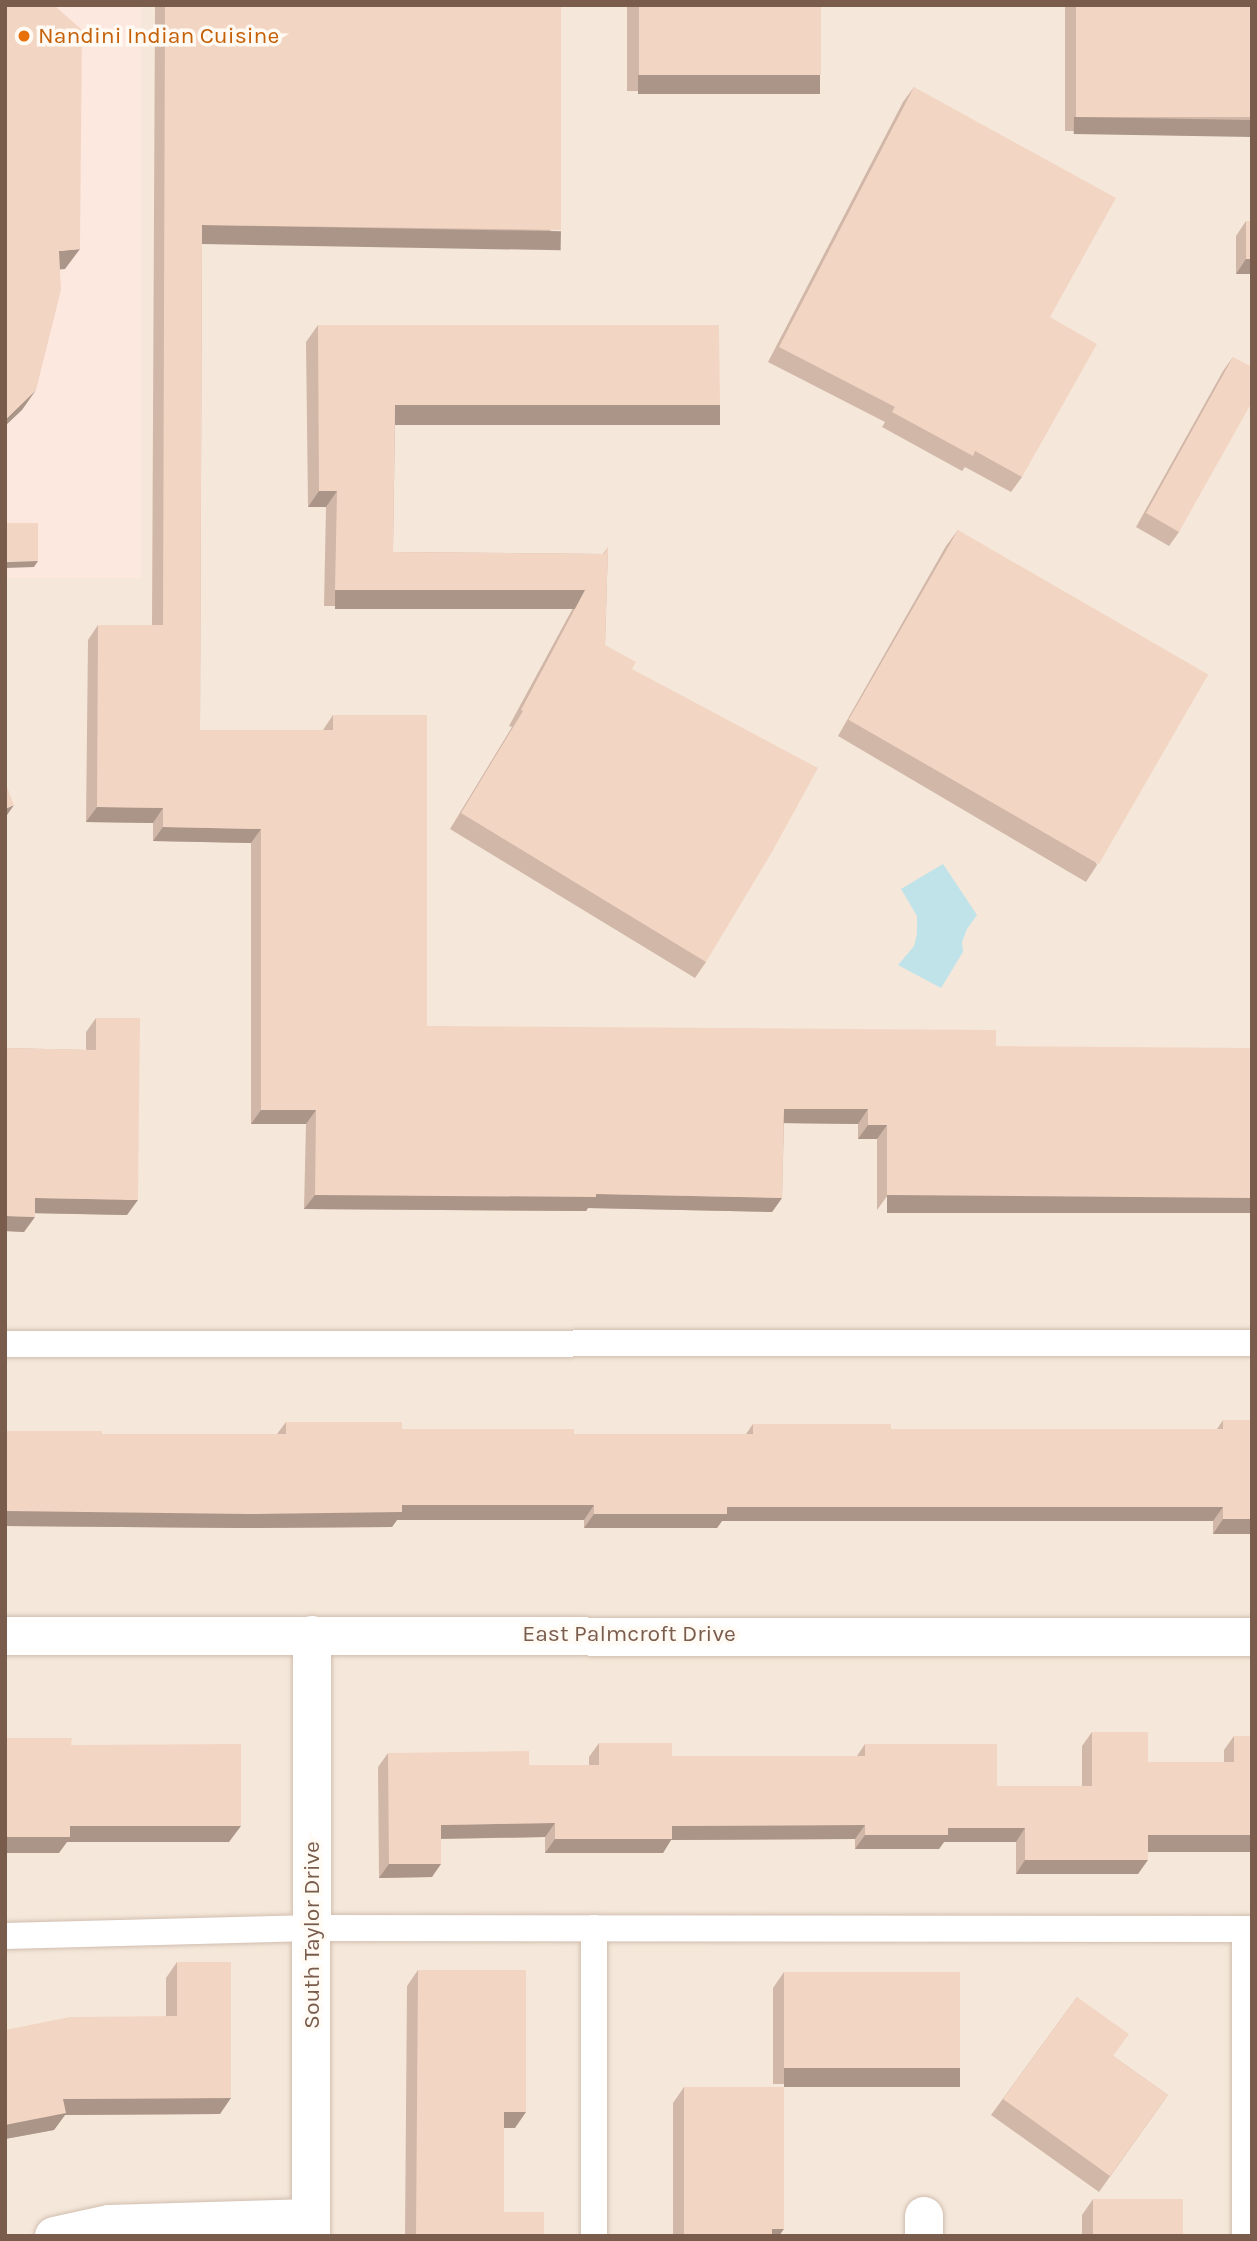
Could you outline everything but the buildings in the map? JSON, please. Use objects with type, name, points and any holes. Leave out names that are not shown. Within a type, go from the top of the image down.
[{"type":"street","name":"South Taylor Drive","points":[[311,2227],[312,1635]]},
{"type":"street","name":"East Palmcroft Drive","points":[[5,1636],[1252,1637]]},
{"type":"street","points":[[54,2236],[108,2224],[311,2227]]},
{"type":"lane","points":[[5,1344],[1252,1343]]},
{"type":"lane","points":[[5,1936],[312,1928],[1249,1929],[1245,2236]]},
{"type":"lane","points":[[594,1928],[594,2236]]},
{"type":"shaded area","points":[[5,5],[141,5],[141,578],[5,578]]},
{"type":"shaded area","points":[[141,5],[1252,5],[1252,2236],[5,2236],[5,578],[140,578]]},
{"type":"water","points":[[943,864],[977,915],[962,942],[963,952],[941,988],[898,965],[914,946],[917,934],[917,916],[901,889]]},
{"type":"place","name":"Nandini Indian Cuisine","points":[[24,36]]}]
